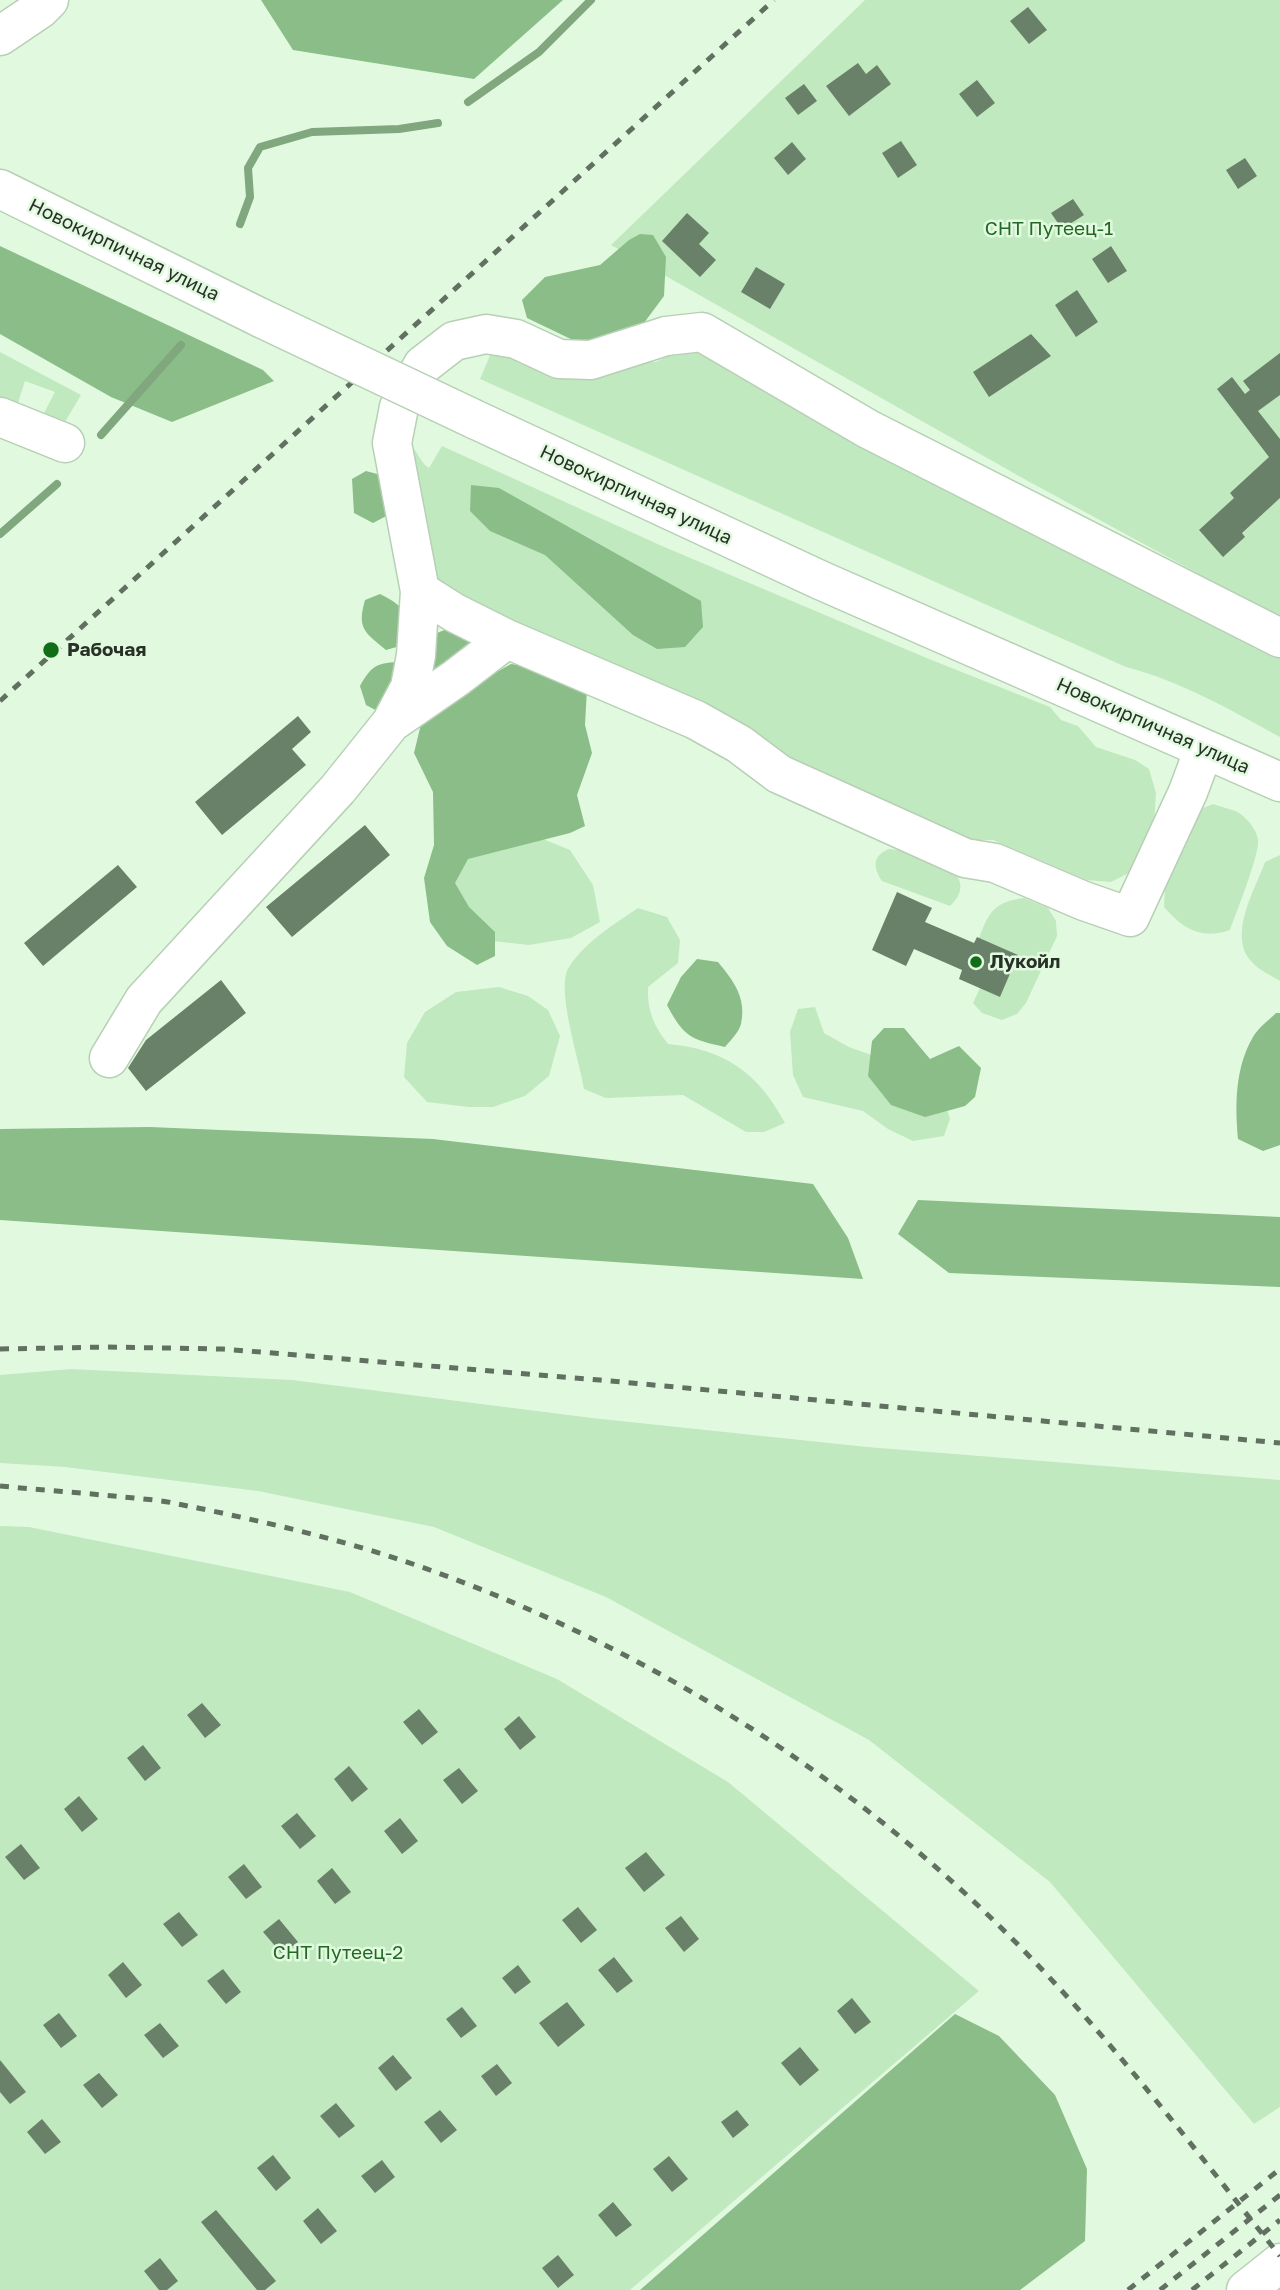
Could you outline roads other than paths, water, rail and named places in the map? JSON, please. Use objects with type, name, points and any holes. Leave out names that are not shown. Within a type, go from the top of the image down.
[{"type":"street","points":[[0,36],[49,0]]},
{"type":"street","name":"Новокирпичная улица","points":[[0,189],[261,318],[820,580],[1280,782]]},
{"type":"street","points":[[109,1058],[144,1000],[338,789],[391,723],[410,687],[416,654],[420,591],[391,443],[399,407],[423,365],[454,341],[486,334],[516,339],[559,359],[591,360],[666,335],[702,332],[868,429],[1280,638]]},
{"type":"street","points":[[0,417],[65,443]]},
{"type":"street","points":[[420,591],[507,639],[696,720],[739,744],[779,774],[965,858],[995,863],[1084,901],[1130,917],[1188,792],[1204,749]]},
{"type":"street","points":[[391,723],[507,639]]},
{"type":"street","points":[[1247,2290],[1280,2263]]},
{"type":"waterway","points":[[468,102],[539,52],[591,0]]},
{"type":"waterway","points":[[240,224],[250,197],[248,168],[260,147],[312,132],[399,129],[438,123]]},
{"type":"waterway","points":[[101,435],[181,345]]},
{"type":"waterway","points":[[0,534],[57,484]]},
{"type":"railway","points":[[0,701],[774,0]]},
{"type":"railway","points":[[0,1349],[223,1349],[600,1380],[1280,1443]]},
{"type":"railway","points":[[0,1486],[172,1503],[292,1529],[377,1552],[492,1594],[577,1631],[660,1674],[741,1722],[819,1774],[893,1831],[963,1892],[1030,1957],[1127,2066],[1280,2256]]},
{"type":"railway","points":[[1128,2290],[1280,2169]]},
{"type":"railway","points":[[1160,2290],[1280,2195]]},
{"type":"railway","points":[[1192,2290],[1280,2220]]},
{"type":"place","name":"Рабочая","points":[[51,650]]},
{"type":"place","name":"Лукойл","points":[[976,962]]},
{"type":"park label","name":"СНТ Путеец-1","points":[[1049,229]]},
{"type":"park label","name":"СНТ Путеец-2","points":[[338,1953]]}]
